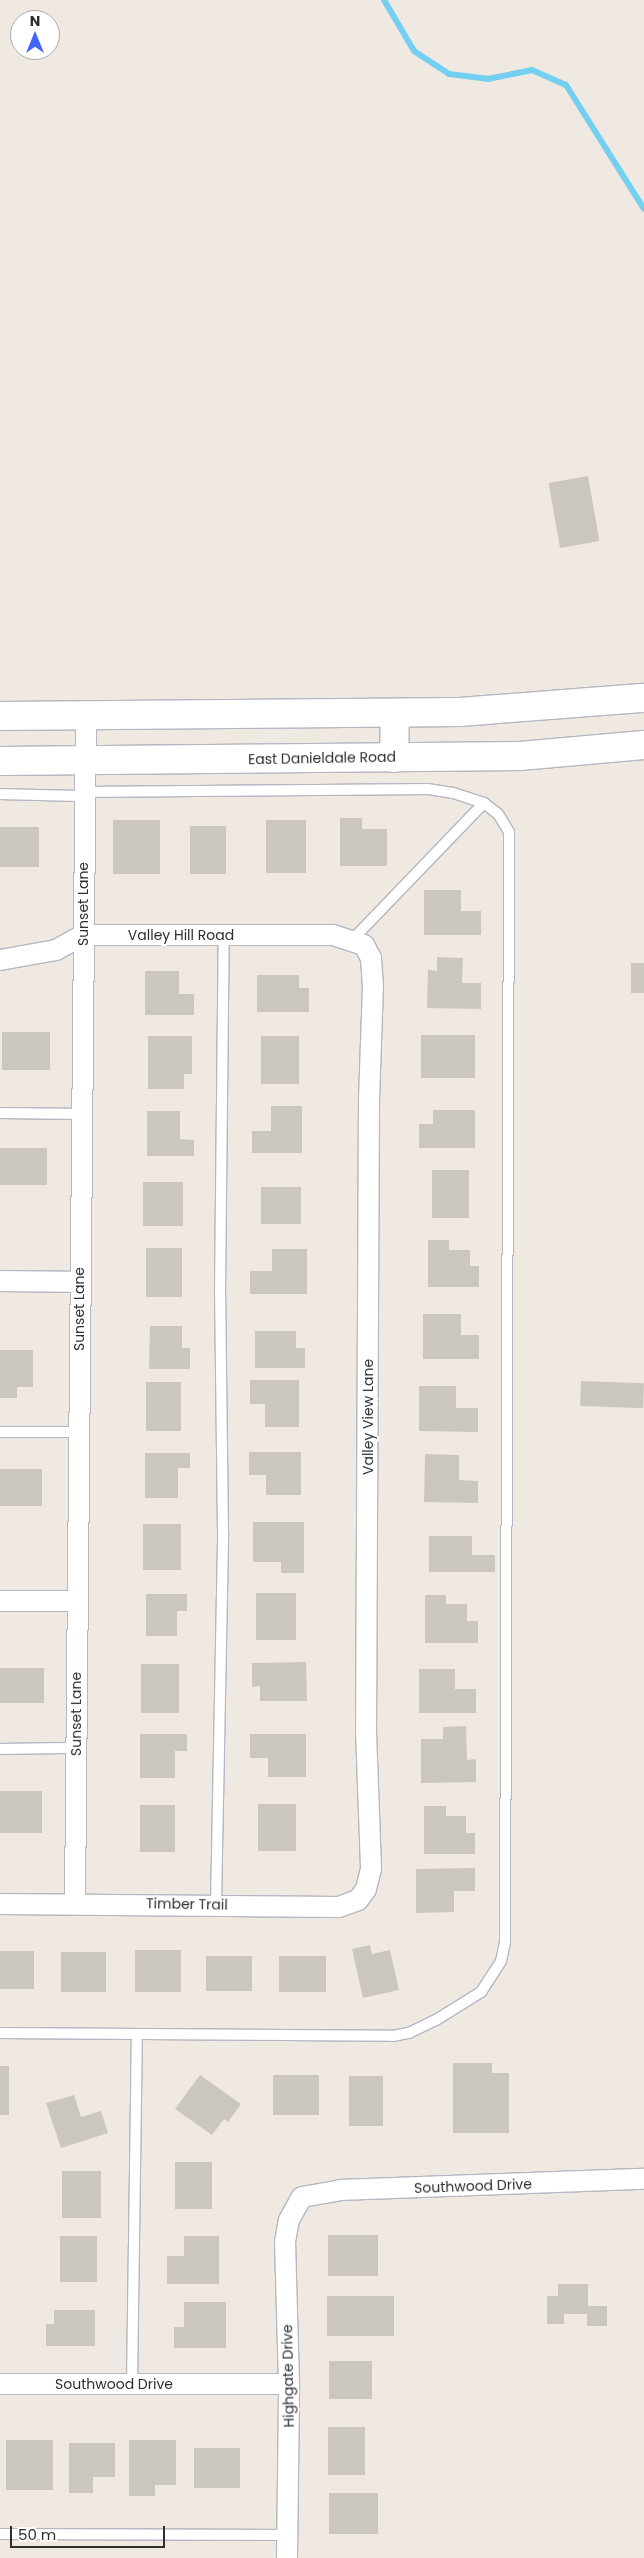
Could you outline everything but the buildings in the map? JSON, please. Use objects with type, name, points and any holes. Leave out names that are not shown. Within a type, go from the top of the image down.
[{"type":"main road","points":[[0,716],[395,712],[549,707],[644,698]]},
{"type":"main road","points":[[394,758],[395,712]]},
{"type":"main road","name":"East Danieldale Road","points":[[0,761],[520,756],[644,744]]},
{"type":"street","name":"Sunset Lane","points":[[75,1902],[79,1282],[86,715]]},
{"type":"street","name":"Valley Hill Road","points":[[0,960],[56,950],[83,935],[333,935],[358,942]]},
{"type":"street","name":"Valley View Lane","points":[[358,942],[371,958],[373,985],[369,1100],[366,1711],[371,1869],[366,1889]]},
{"type":"street","points":[[0,1281],[79,1282]]},
{"type":"street","points":[[0,1601],[77,1602]]},
{"type":"street","name":"Timber Trail","points":[[0,1904],[75,1902],[339,1907],[358,1900],[366,1889]]},
{"type":"street","name":"Southwood Drive","points":[[302,2197],[340,2190],[644,2179]]},
{"type":"street","name":"Highgate Drive","points":[[287,2558],[289,2384],[285,2242],[289,2220],[302,2197]]},
{"type":"street","name":"Southwood Drive","points":[[0,2384],[289,2384]]},
{"type":"lane","points":[[0,794],[428,789],[453,793],[484,803],[498,814],[509,832],[510,846],[506,1904],[505,1942],[501,1961],[481,1992],[468,2003],[409,2033],[393,2036],[0,2033]]},
{"type":"lane","points":[[358,942],[484,803]]},
{"type":"lane","points":[[216,1905],[223,1532],[220,1291],[224,935]]},
{"type":"lane","points":[[0,1113],[81,1114]]},
{"type":"lane","points":[[0,1432],[78,1432]]},
{"type":"lane","points":[[0,1749],[76,1748]]},
{"type":"lane","points":[[132,2384],[137,2034]]},
{"type":"lane","points":[[0,2534],[287,2535]]},
{"type":"waterway","points":[[384,0],[414,51],[449,74],[488,79],[532,70],[566,85],[644,209]]}]
